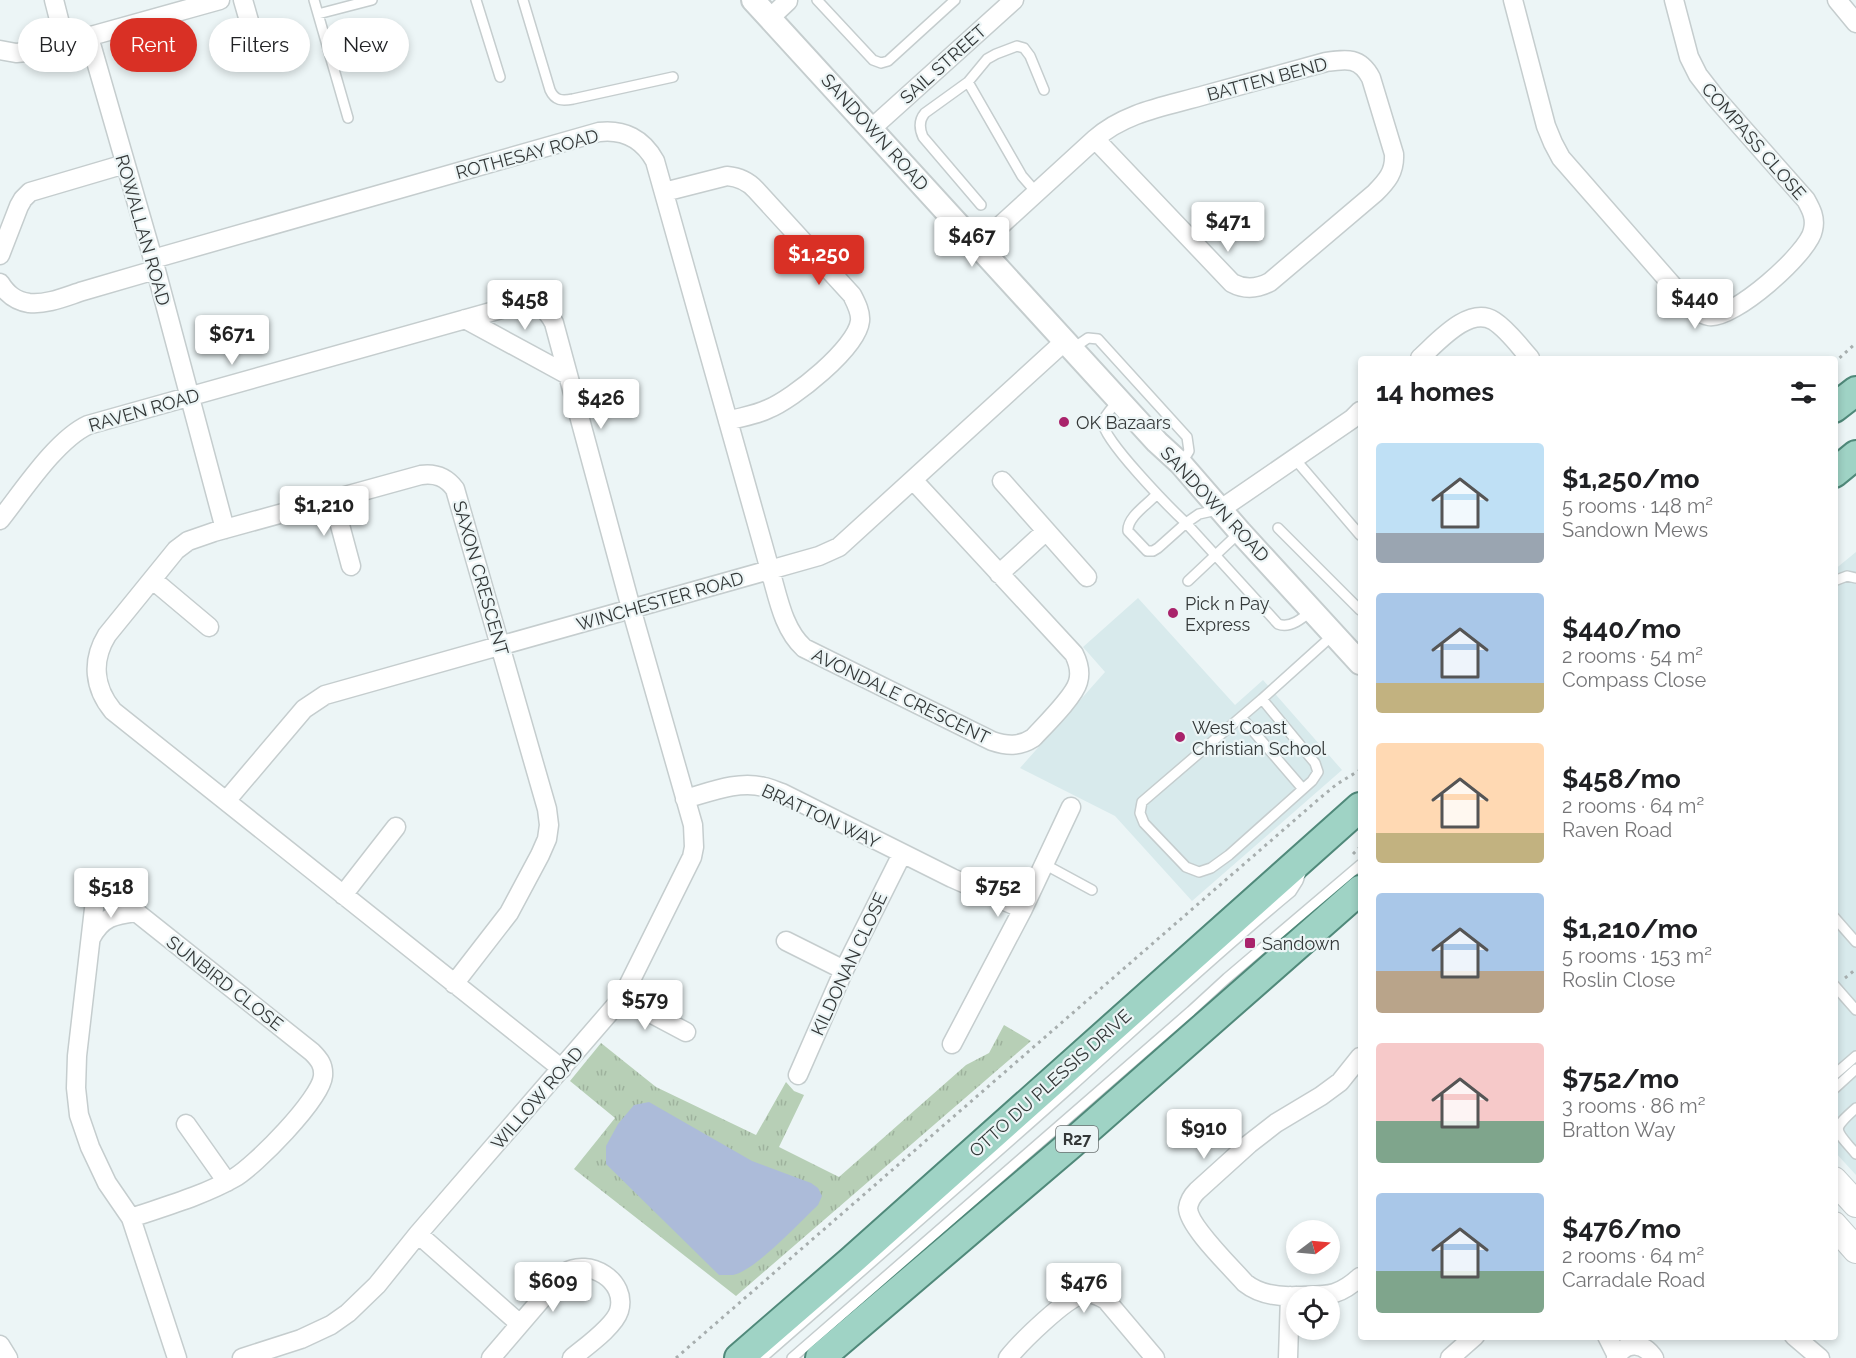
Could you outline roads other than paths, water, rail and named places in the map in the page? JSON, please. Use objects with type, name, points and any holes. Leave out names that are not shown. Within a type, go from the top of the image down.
[{"type":"main road","points":[[1838,405],[1856,391]]},
{"type":"main road","points":[[1838,470],[1856,455]]},
{"type":"main road","name":"OTTO DU PLESSIS DRIVE","points":[[739,1358],[1358,809]]},
{"type":"main road","name":"R27","points":[[820,1358],[1071,1144],[1358,892]]},
{"type":"main road","points":[[1838,1184],[1856,1204]]},
{"type":"main road","points":[[1838,1230],[1856,1250]]},
{"type":"street","points":[[54,0],[59,18]]},
{"type":"street","points":[[98,34],[220,0]]},
{"type":"street","points":[[243,0],[248,18]]},
{"type":"street","name":"SANDOWN ROAD","points":[[753,0],[1069,345],[1118,391],[1157,442],[1181,464],[1358,661]]},
{"type":"street","points":[[770,18],[788,0]]},
{"type":"street","name":"SAIL STREET","points":[[872,128],[1014,0]]},
{"type":"street","name":"COMPASS CLOSE","points":[[1513,0],[1546,126],[1561,158],[1680,294],[1701,313],[1715,316],[1734,309],[1752,297],[1799,254],[1814,230],[1814,220],[1806,200],[1698,75],[1689,57],[1674,0]]},
{"type":"street","points":[[1837,0],[1856,23]]},
{"type":"street","points":[[0,50],[18,51]]},
{"type":"street","name":"BATTEN BEND","points":[[978,246],[1036,192],[1095,139],[1113,124],[1125,118],[1326,62],[1352,60],[1366,69],[1371,78],[1394,160],[1391,174],[1375,194],[1270,282],[1249,289],[1232,283],[1095,139]]},
{"type":"street","name":"ROWALLAN ROAD","points":[[98,69],[154,264],[225,529]]},
{"type":"street","name":"ROTHESAY ROAD","points":[[0,283],[6,292],[22,302],[32,304],[52,301],[154,264],[608,131],[626,134],[643,144],[655,161],[770,570]]},
{"type":"street","points":[[0,255],[19,206],[34,189],[125,164]]},
{"type":"street","points":[[664,192],[727,176],[747,182],[852,295],[858,308],[860,322],[849,345],[797,393],[767,410],[728,421]]},
{"type":"street","name":"RAVEN ROAD","points":[[0,520],[58,448],[72,434],[88,425],[523,303],[534,303],[542,306],[554,323],[631,608]]},
{"type":"street","points":[[1422,356],[1467,320],[1484,317],[1492,319],[1501,326],[1528,356]]},
{"type":"street","points":[[465,319],[568,375]]},
{"type":"street","name":"WINCHESTER ROAD","points":[[226,801],[304,709],[325,695],[819,556],[839,547],[1069,345]]},
{"type":"street","points":[[1221,509],[1294,458],[1358,420]]},
{"type":"street","name":"SAXON CRESCENT","points":[[454,984],[509,913],[540,855],[547,839],[549,825],[547,809],[455,489],[450,482],[429,474],[188,541],[176,550],[104,640],[98,656],[97,672],[98,687],[107,704],[113,711],[454,984],[562,1069]]},
{"type":"street","name":"AVONDALE CRESCENT","points":[[770,570],[789,629],[794,639],[804,648],[992,741],[1004,745],[1016,745],[1033,738],[1075,690],[1079,669],[1074,654],[914,480]]},
{"type":"street","points":[[1002,481],[1087,577]]},
{"type":"street","points":[[333,499],[351,566]]},
{"type":"street","points":[[999,574],[1046,531]]},
{"type":"street","points":[[153,580],[208,627]]},
{"type":"street","name":"WILLOW ROAD","points":[[242,1358],[287,1351],[348,1313],[377,1285],[418,1234],[622,998],[692,857],[694,836],[686,799],[631,608]]},
{"type":"street","name":"BRATTON WAY","points":[[686,799],[731,787],[748,785],[764,787],[952,878],[1023,909]]},
{"type":"street","points":[[952,1044],[1023,909],[1071,807]]},
{"type":"street","points":[[343,895],[396,827]]},
{"type":"street","name":"KILDONAN CLOSE","points":[[798,1075],[844,970],[902,854]]},
{"type":"street","points":[[136,912],[107,892],[99,894],[95,900],[77,1056],[76,1088],[79,1115],[90,1147],[107,1183],[131,1218],[177,1358]]},
{"type":"street","points":[[91,938],[95,929],[108,918],[136,912]]},
{"type":"street","name":"SUNBIRD CLOSE","points":[[131,1218],[208,1192],[254,1164],[276,1142],[319,1090],[323,1077],[321,1062],[312,1052],[136,912]]},
{"type":"street","points":[[786,941],[844,970]]},
{"type":"street","points":[[622,998],[686,1032]]},
{"type":"street","points":[[1286,1295],[1263,1293],[1245,1283],[1198,1230],[1188,1208],[1190,1199],[1249,1144],[1340,1082],[1358,1060]]},
{"type":"street","points":[[186,1124],[227,1182]]},
{"type":"street","points":[[418,1234],[520,1324]]},
{"type":"street","points":[[491,1358],[564,1273],[570,1269],[584,1267],[599,1272],[614,1284],[620,1302],[619,1311],[611,1324],[572,1358]]},
{"type":"street","points":[[1340,1291],[1358,1279]]},
{"type":"street","points":[[1008,1358],[1018,1345],[1067,1303],[1078,1295],[1086,1293],[1098,1295],[1106,1300],[1155,1358]]},
{"type":"street","points":[[1288,1358],[1290,1340]]},
{"type":"street","points":[[1450,1358],[1470,1340]]},
{"type":"street","points":[[1609,1340],[1616,1357],[1626,1347],[1638,1345],[1648,1350],[1654,1358]]},
{"type":"street","points":[[1799,1340],[1820,1358]]},
{"type":"street","points":[[0,1345],[8,1358]]},
{"type":"lane","points":[[314,0],[348,118]]},
{"type":"lane","points":[[318,14],[372,0]]},
{"type":"lane","points":[[476,0],[500,77]]},
{"type":"lane","points":[[523,0],[550,90],[559,100],[674,77]]},
{"type":"lane","points":[[817,0],[873,60],[881,63],[888,61],[955,0]]},
{"type":"lane","points":[[981,205],[926,141],[920,128],[925,112],[968,82],[987,59],[1011,48],[1021,47],[1030,56],[1044,90]]},
{"type":"lane","points":[[968,82],[1022,176],[1036,192]]},
{"type":"lane","points":[[1069,345],[1088,338],[1095,338],[1131,375],[1186,437],[1189,447],[1187,456],[1181,464]]},
{"type":"lane","points":[[1131,375],[1118,391],[1103,420],[1103,428],[1120,453],[1280,625],[1285,626],[1303,618],[1312,610]]},
{"type":"lane","points":[[1157,442],[1175,424]]},
{"type":"lane","points":[[1294,458],[1358,533]]},
{"type":"lane","points":[[1157,494],[1130,521],[1127,528],[1147,550],[1153,551],[1158,548],[1199,514],[1221,509]]},
{"type":"lane","points":[[1278,528],[1358,607]]},
{"type":"lane","points":[[1188,581],[1240,532]]},
{"type":"lane","points":[[1838,579],[1847,576],[1856,578]]},
{"type":"lane","points":[[1353,601],[1358,596]]},
{"type":"lane","points":[[1262,699],[1318,768],[1316,776],[1229,855],[1204,871],[1186,867],[1144,823],[1140,813],[1142,802],[1262,699],[1333,634]]},
{"type":"lane","points":[[1241,717],[1303,789]]},
{"type":"lane","points":[[762,1358],[986,1162],[1211,960],[1291,892],[1298,881],[1305,856]]},
{"type":"lane","points":[[1044,864],[1092,890]]},
{"type":"lane","points":[[792,1358],[1227,978],[1358,868]]},
{"type":"lane","points":[[1838,922],[1856,942]]},
{"type":"lane","points":[[1838,990],[1856,1010]]},
{"type":"lane","points":[[1838,1072],[1856,1056]]},
{"type":"lane","points":[[1838,1085],[1856,1069]]},
{"type":"lane","points":[[1838,1125],[1856,1108]]},
{"type":"lane","points":[[1838,1130],[1856,1154]]},
{"type":"water","points":[[649,1102],[752,1161],[811,1183],[818,1188],[822,1196],[818,1205],[753,1265],[733,1275],[719,1275],[606,1164],[606,1146],[618,1124],[634,1105]]},
{"type":"place","name":"OK Bazaars","points":[[1064,422]]},
{"type":"place","name":"Pick n Pay Express","points":[[1173,613]]},
{"type":"place","name":"West Coast Christian School","points":[[1180,737]]},
{"type":"place","name":"Sandown","points":[[1250,943]]}]
